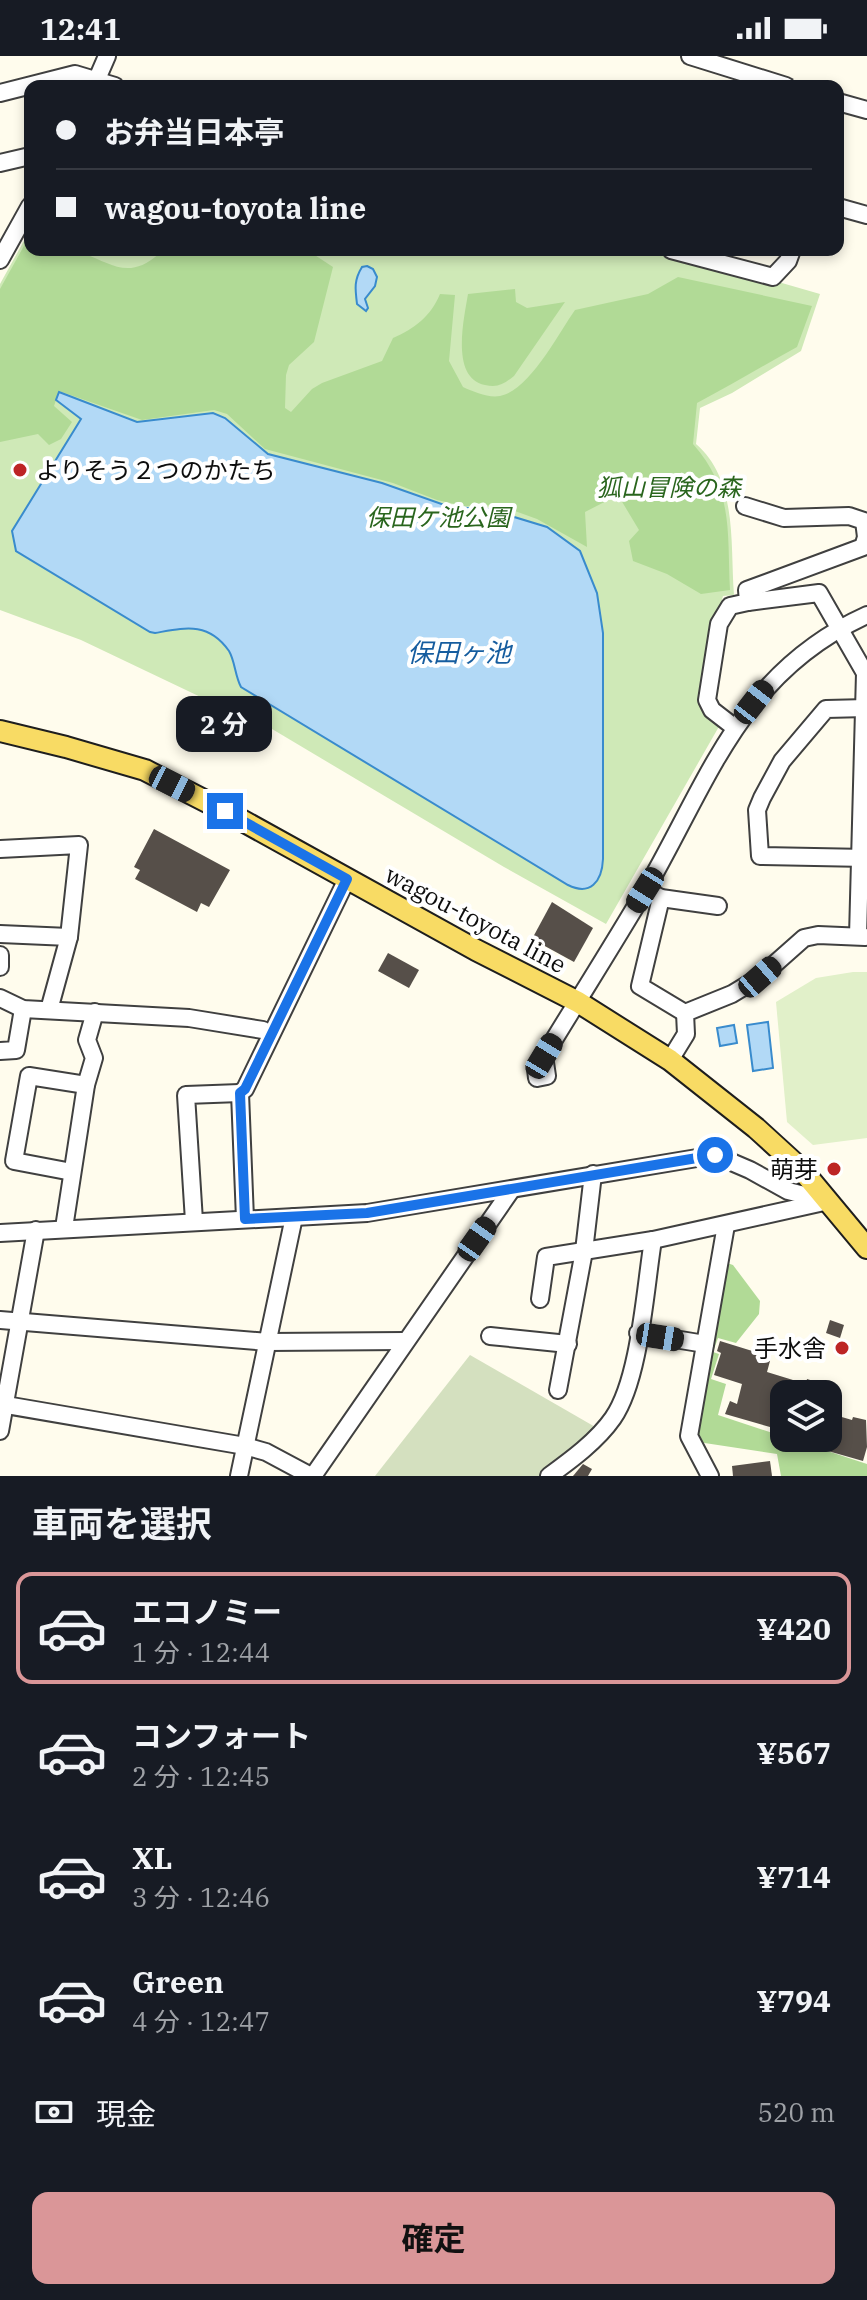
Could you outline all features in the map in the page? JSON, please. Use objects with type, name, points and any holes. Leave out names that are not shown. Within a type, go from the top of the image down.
[{"type":"main road","name":"wagou-toyota line","points":[[0,731],[145,770],[578,1002],[670,1060],[767,1138],[802,1170],[867,1248]]},
{"type":"street","points":[[97,80],[107,56]]},
{"type":"street","points":[[690,56],[767,80]]},
{"type":"street","points":[[51,80],[75,74],[89,80]]},
{"type":"street","points":[[0,93],[24,87]]},
{"type":"street","points":[[844,106],[867,110]]},
{"type":"street","points":[[0,163],[24,157]]},
{"type":"street","points":[[844,209],[867,215]]},
{"type":"street","points":[[0,260],[24,217]]},
{"type":"street","points":[[694,256],[773,277],[790,256]]},
{"type":"street","points":[[745,506],[784,518],[849,516],[864,521],[866,537],[863,547],[747,590],[748,602]]},
{"type":"street","points":[[685,1013],[732,994],[760,977],[804,938],[818,935],[863,937],[866,672],[819,593],[730,606],[719,624],[707,700],[712,710],[734,727]]},
{"type":"street","points":[[543,1061],[645,890],[734,727],[770,682],[806,650],[839,628],[867,615]]},
{"type":"street","points":[[864,858],[760,856],[757,810],[782,761],[826,709],[865,708]]},
{"type":"street","points":[[0,849],[79,845],[69,937],[49,1010]]},
{"type":"street","points":[[245,1219],[240,1093],[252,1075],[347,879]]},
{"type":"street","points":[[645,890],[661,898],[718,906]]},
{"type":"street","points":[[661,898],[640,986],[685,1013]]},
{"type":"street","points":[[0,934],[69,937]]},
{"type":"street","points":[[0,955],[0,967]]},
{"type":"street","points":[[0,998],[23,1009],[189,1018],[263,1030]]},
{"type":"street","points":[[0,1051],[16,1050],[23,1009]]},
{"type":"street","points":[[64,1228],[86,1085],[94,1058],[87,1040],[95,1012]]},
{"type":"street","points":[[670,1060],[686,1034],[685,1013]]},
{"type":"street","points":[[72,1172],[14,1161],[29,1076],[86,1085]]},
{"type":"street","points":[[194,1221],[186,1095],[240,1093]]},
{"type":"street","points":[[0,1233],[367,1213],[715,1155],[788,1191],[829,1201]]},
{"type":"street","points":[[558,1390],[584,1251],[593,1174]]},
{"type":"street","points":[[2,1404],[245,1446],[266,1452],[312,1476],[512,1189]]},
{"type":"street","points":[[540,1299],[546,1257],[653,1240],[829,1201]]},
{"type":"street","points":[[239,1476],[294,1217]]},
{"type":"street","points":[[710,1476],[689,1436],[726,1225]]},
{"type":"street","points":[[0,1431],[2,1404],[21,1322],[36,1230]]},
{"type":"street","points":[[549,1476],[612,1420],[629,1383],[653,1240]]},
{"type":"street","points":[[0,1320],[268,1342],[405,1341]]},
{"type":"street","points":[[638,1333],[705,1344]]},
{"type":"street","points":[[490,1336],[568,1344]]},
{"type":"green space","name":"保田ケ池公園","points":[[24,241],[24,256],[688,256],[820,294],[801,351],[732,393],[700,408],[696,444],[710,459],[719,476],[731,534],[734,595],[723,596],[714,626],[707,670],[721,723],[606,924],[245,713],[237,725],[209,701],[81,640],[0,610],[0,284]]},
{"type":"green space","name":"狐山冒険の森","points":[[24,246],[24,256],[90,256],[126,268],[137,267],[156,256],[316,256],[333,267],[314,342],[289,365],[286,375],[285,408],[291,412],[312,389],[322,383],[382,361],[393,338],[421,321],[440,294],[455,295],[449,361],[463,387],[495,396],[511,392],[522,384],[575,310],[648,294],[678,277],[812,306],[797,347],[697,403],[693,444],[716,478],[722,495],[728,531],[730,590],[701,594],[667,574],[633,561],[629,541],[639,530],[618,495],[585,512],[587,547],[537,519],[498,505],[464,506],[437,500],[393,483],[265,449],[227,414],[214,410],[142,420],[59,391],[54,406],[72,422],[61,439],[49,445],[38,434],[0,442],[0,289]]},
{"type":"green space","points":[[515,289],[516,302],[527,308],[565,302],[514,376],[501,385],[485,385],[474,380],[463,360],[462,332],[468,294]]},
{"type":"green space","points":[[867,972],[867,1138],[813,1145],[787,1122],[776,1002],[816,978]]},
{"type":"green space","points":[[724,1262],[733,1265],[760,1301],[759,1314],[736,1343],[718,1338],[713,1352],[719,1354],[711,1379],[726,1384],[718,1415],[770,1432],[770,1452],[831,1452],[867,1464],[867,1476],[781,1476],[777,1454],[698,1442],[694,1432]]},
{"type":"green space","points":[[470,1355],[597,1428],[542,1476],[375,1476]]},
{"type":"water","points":[[362,267],[373,269],[377,277],[375,286],[365,299],[366,311],[357,304],[356,280]]},
{"type":"water","name":"保田ヶ池","points":[[59,392],[137,422],[213,413],[225,418],[268,454],[382,483],[450,507],[488,509],[547,527],[580,551],[597,593],[603,633],[603,859],[600,874],[593,885],[583,889],[568,885],[241,687],[229,651],[213,635],[195,629],[150,632],[16,551],[12,531],[81,419],[56,400]]},
{"type":"water","points":[[768,1022],[773,1068],[753,1071],[747,1025]]},
{"type":"water","points":[[734,1025],[737,1043],[720,1046],[717,1028]]},
{"type":"building","points":[[154,829],[230,870],[209,907],[201,903],[197,912],[135,879],[140,870],[134,867]]},
{"type":"building","points":[[552,902],[593,928],[574,962],[532,939]]},
{"type":"building","points":[[388,953],[419,970],[409,988],[378,971]]},
{"type":"building","points":[[830,1320],[844,1325],[840,1338],[826,1333]]},
{"type":"building","points":[[720,1341],[762,1354],[761,1358],[770,1361],[767,1372],[793,1380],[770,1380],[770,1427],[725,1414],[730,1401],[737,1404],[742,1384],[714,1375],[721,1353],[717,1351]]},
{"type":"building","points":[[842,1417],[866,1420],[867,1447],[863,1461],[832,1452],[842,1452]]},
{"type":"building","points":[[770,1461],[772,1476],[733,1476],[732,1466]]},
{"type":"building","points":[[583,1464],[592,1469],[588,1476],[573,1476]]},
{"type":"place","name":"よりそう２つのかたち","points":[[20,470]]},
{"type":"place","name":"萌芽","points":[[834,1169]]},
{"type":"place","name":"手水舎","points":[[842,1348]]},
{"type":"route","points":[[225,811],[347,879],[245,1089],[240,1093],[245,1219],[367,1213],[715,1155]]}]
